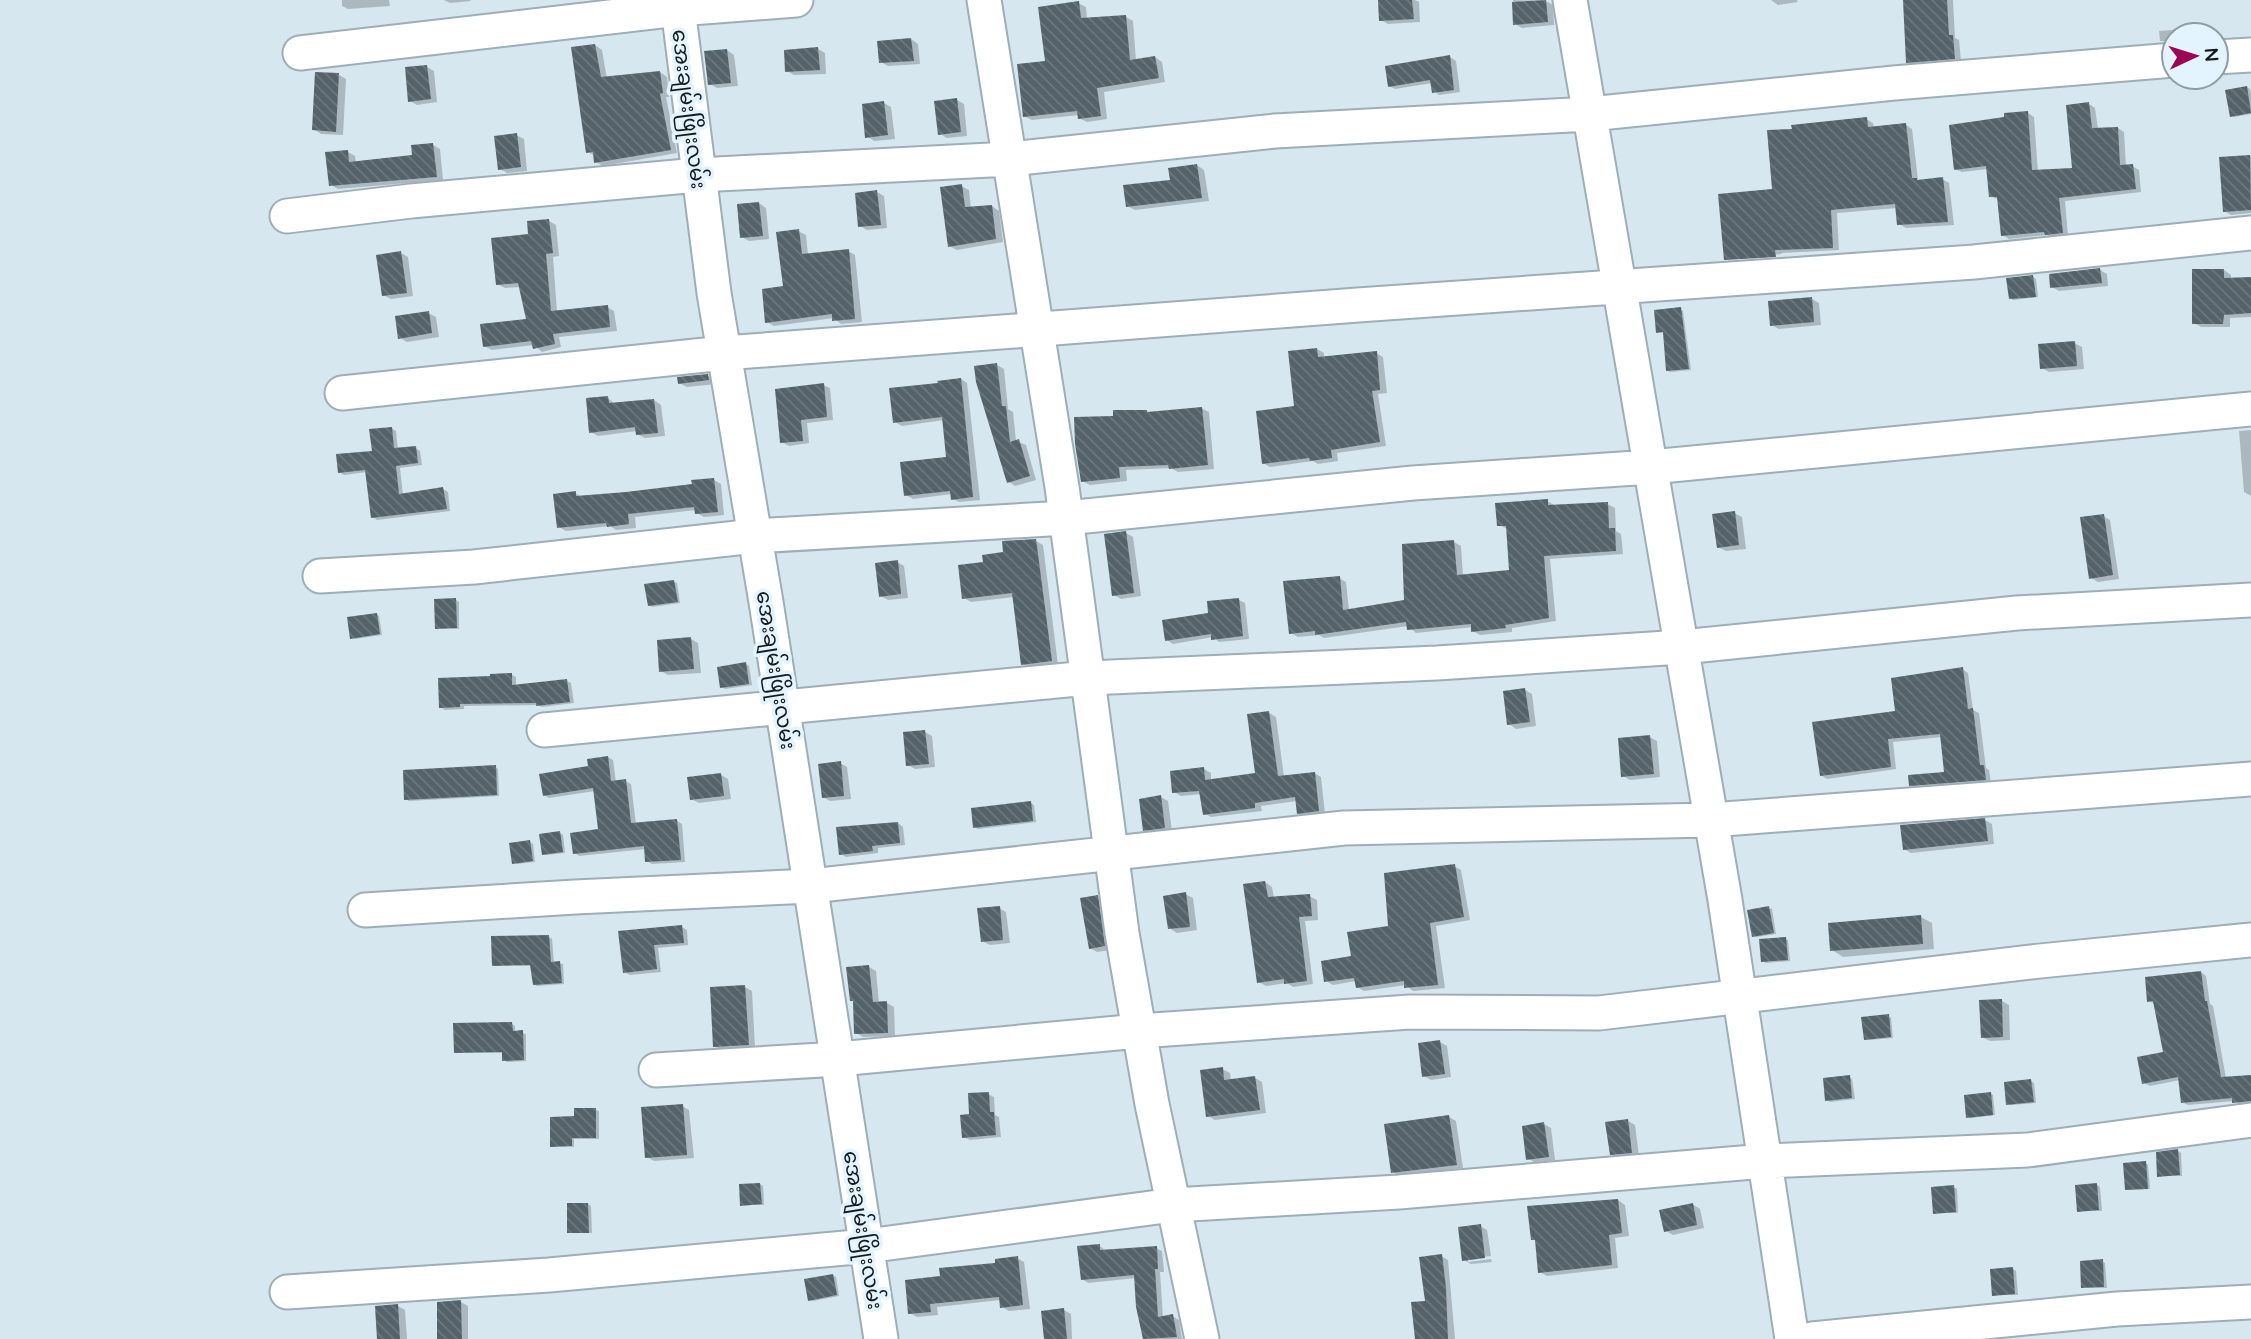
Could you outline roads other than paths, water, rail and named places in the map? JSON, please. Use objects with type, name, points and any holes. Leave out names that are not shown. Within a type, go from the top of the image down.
[{"type":"street","points":[[300,53],[677,4],[796,0]]},
{"type":"street","points":[[984,0],[1066,518],[1122,933],[1173,1205],[1202,1339]]},
{"type":"street","points":[[1570,0],[1740,994],[1792,1339]]},
{"type":"street","name":"အေးချမ်းဖြိုးလမ်း","points":[[677,4],[724,353],[783,708],[881,1339]]},
{"type":"street","points":[[2230,56],[2251,55]]},
{"type":"street","points":[[287,216],[411,201],[698,175],[1010,159],[1275,131],[1590,114],[1894,83],[2160,62]]},
{"type":"street","points":[[342,393],[724,353],[1974,262],[2251,233]]},
{"type":"street","points":[[320,576],[474,567],[755,536],[1066,518],[1413,484],[1651,467],[2251,409]]},
{"type":"street","points":[[544,730],[1088,678],[1437,663],[1682,647],[2017,614],[2251,600]]},
{"type":"street","points":[[365,910],[811,886],[1344,828],[1711,820],[2251,779]]},
{"type":"street","points":[[656,1070],[838,1059],[1139,1031],[1410,1012],[1599,1013],[1740,994],[2251,940]]},
{"type":"street","points":[[287,1292],[549,1275],[867,1246],[1173,1205],[1399,1192],[1765,1161],[2028,1150],[2251,1120]]},
{"type":"street","points":[[1812,1339],[2118,1309],[2251,1303]]}]
